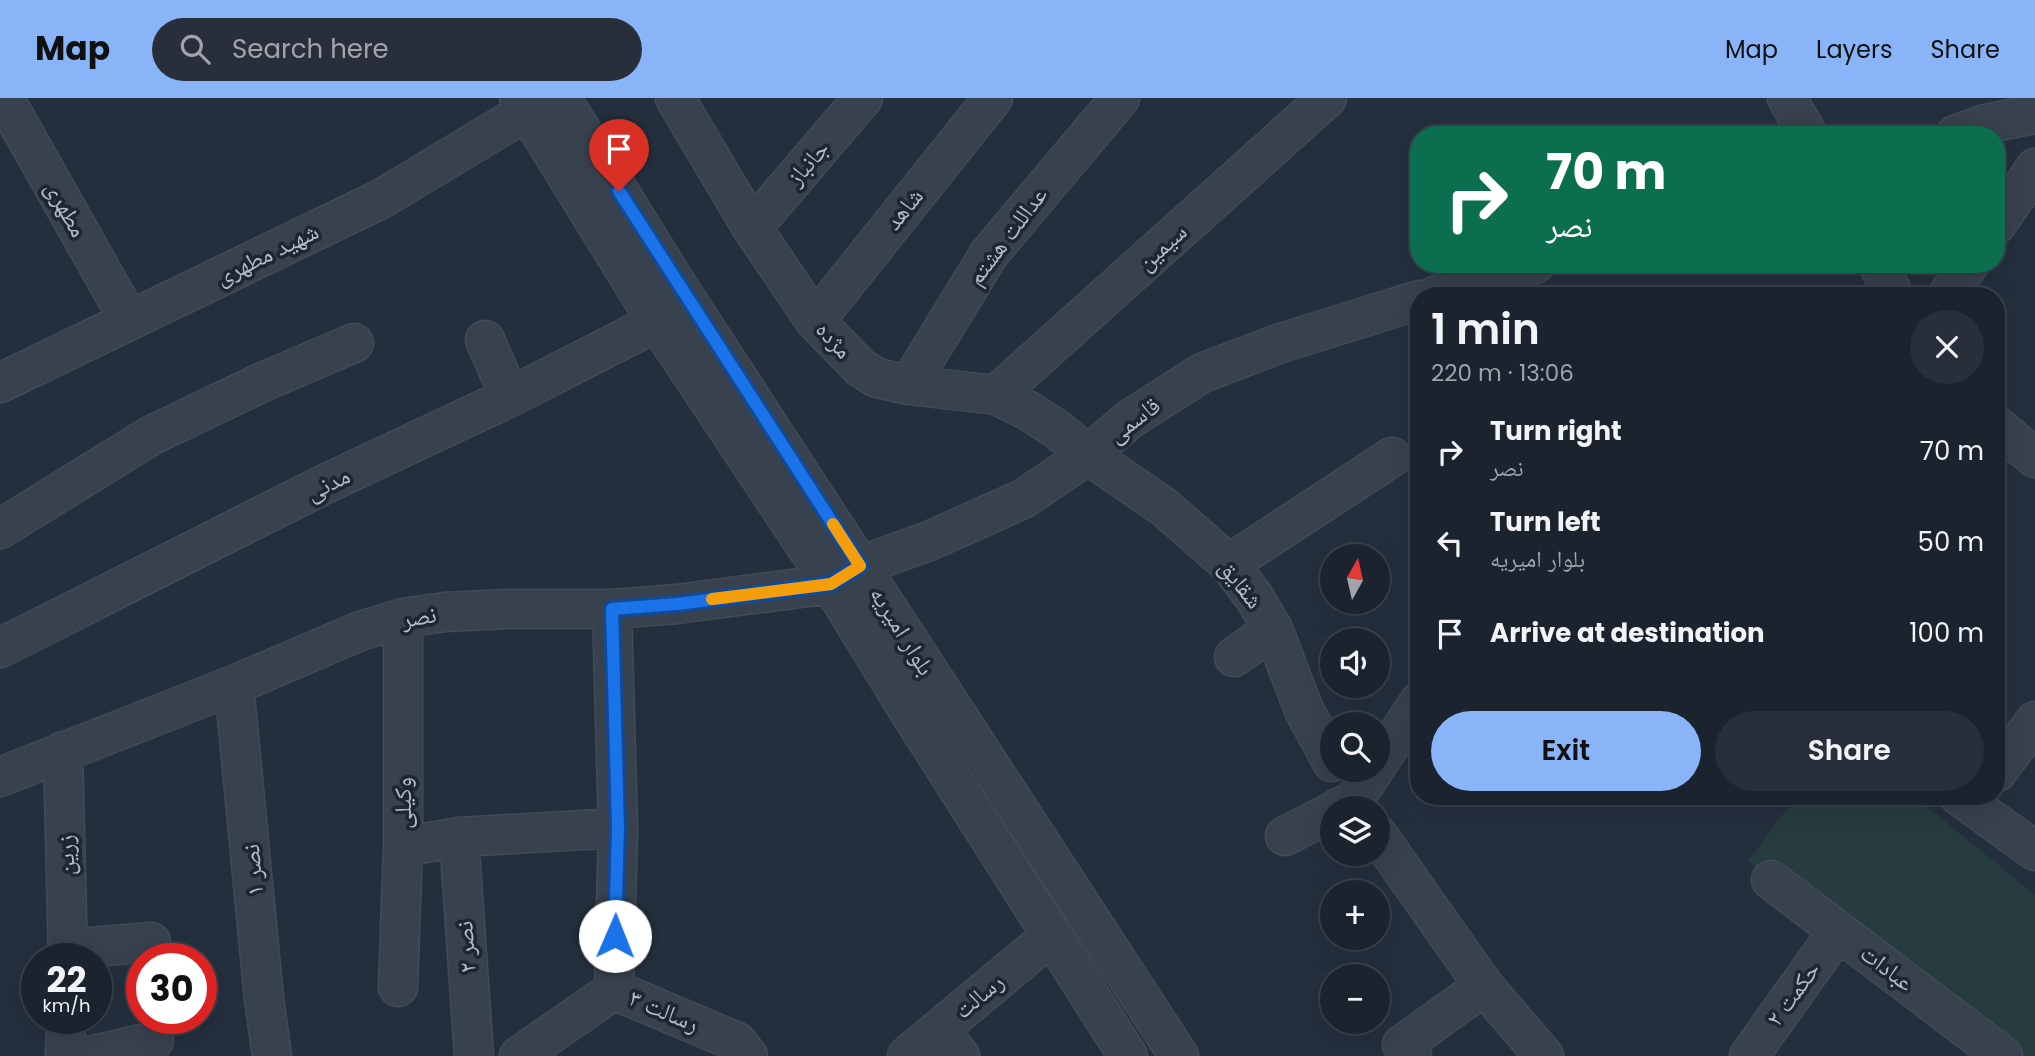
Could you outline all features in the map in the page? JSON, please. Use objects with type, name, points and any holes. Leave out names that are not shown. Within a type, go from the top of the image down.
[{"type":"street","name":"جانباز","points":[[752,228],[863,98]]},
{"type":"street","name":"شاهد","points":[[815,321],[993,98]]},
{"type":"street","name":"عداللت هشتم","points":[[908,385],[989,254],[1120,98]]},
{"type":"street","name":"سیمین","points":[[996,395],[1327,98]]},
{"type":"street","points":[[1787,98],[1803,126]]},
{"type":"street","name":"شهید مطهری","points":[[0,383],[381,199],[536,102]]},
{"type":"street","name":"بلوار امیریه","points":[[536,102],[657,322],[846,575],[1179,1056]]},
{"type":"street","name":"بلوار امیریه","points":[[536,102],[677,285],[846,575],[906,708],[1128,1056]]},
{"type":"street","name":"مژده","points":[[692,106],[752,228],[815,321],[848,357],[877,378],[908,385],[996,395],[1058,430],[1088,455]]},
{"type":"street","points":[[1980,126],[2035,114]]},
{"type":"street","name":"مطهری","points":[[9,124],[128,320]]},
{"type":"street","points":[[2005,211],[2035,168]]},
{"type":"street","points":[[1462,287],[1507,273]]},
{"type":"street","name":"قاسمی","points":[[846,575],[1023,499],[1088,455],[1130,419],[1202,373],[1281,343],[1410,303]]},
{"type":"street","name":"مدنی","points":[[0,649],[313,490],[510,397],[657,322]]},
{"type":"street","points":[[485,340],[510,397]]},
{"type":"street","points":[[0,528],[152,435],[265,381],[354,343]]},
{"type":"street","name":"شقایق","points":[[1088,455],[1164,507],[1229,565],[1254,597],[1273,629],[1304,710],[1320,740]]},
{"type":"street","points":[[1229,565],[1392,457]]},
{"type":"street","name":"نصر","points":[[0,777],[234,685],[360,631],[403,618],[445,612],[612,609],[677,604],[846,575]]},
{"type":"street","points":[[519,1056],[614,990],[618,828],[612,609]]},
{"type":"street","name":"وکیلی","points":[[398,987],[403,847],[403,618]]},
{"type":"street","points":[[1234,657],[1273,629]]},
{"type":"street","name":"نصر ۱","points":[[234,685],[264,999],[272,1056]]},
{"type":"street","points":[[1390,746],[1410,716]]},
{"type":"street","points":[[2005,761],[2035,721]]},
{"type":"street","name":"زرین","points":[[63,751],[68,943]]},
{"type":"street","points":[[1285,836],[1349,795]]},
{"type":"street","points":[[1978,805],[2035,851]]},
{"type":"street","points":[[403,847],[459,837],[618,828]]},
{"type":"street","name":"نصر ۲","points":[[459,837],[474,1056]]},
{"type":"street","points":[[1390,852],[1484,986],[1544,1056]]},
{"type":"street","name":"عبادات","points":[[1771,880],[1994,1053]]},
{"type":"street","name":"حکمت ۲","points":[[1748,1056],[1838,931]]},
{"type":"street","name":"رسالت","points":[[907,1056],[949,1043],[1051,936]]},
{"type":"street","points":[[112,948],[151,942]]},
{"type":"street","points":[[1412,1056],[1402,1045],[1484,986]]},
{"type":"street","name":"رسالت ۳","points":[[614,990],[737,1042],[748,1056]]},
{"type":"street","points":[[65,1056],[66,1034]]},
{"type":"street","points":[[90,1056],[154,1041]]},
{"type":"green space","points":[[1789,805],[1925,805],[2035,895],[2035,1056],[2003,1056],[1748,861]]},
{"type":"slow traffic","points":[[712,599],[831,584],[860,566],[833,524]]},
{"type":"route","points":[[615,936],[618,828],[612,609],[677,604],[831,584],[860,566],[619,191]]}]
